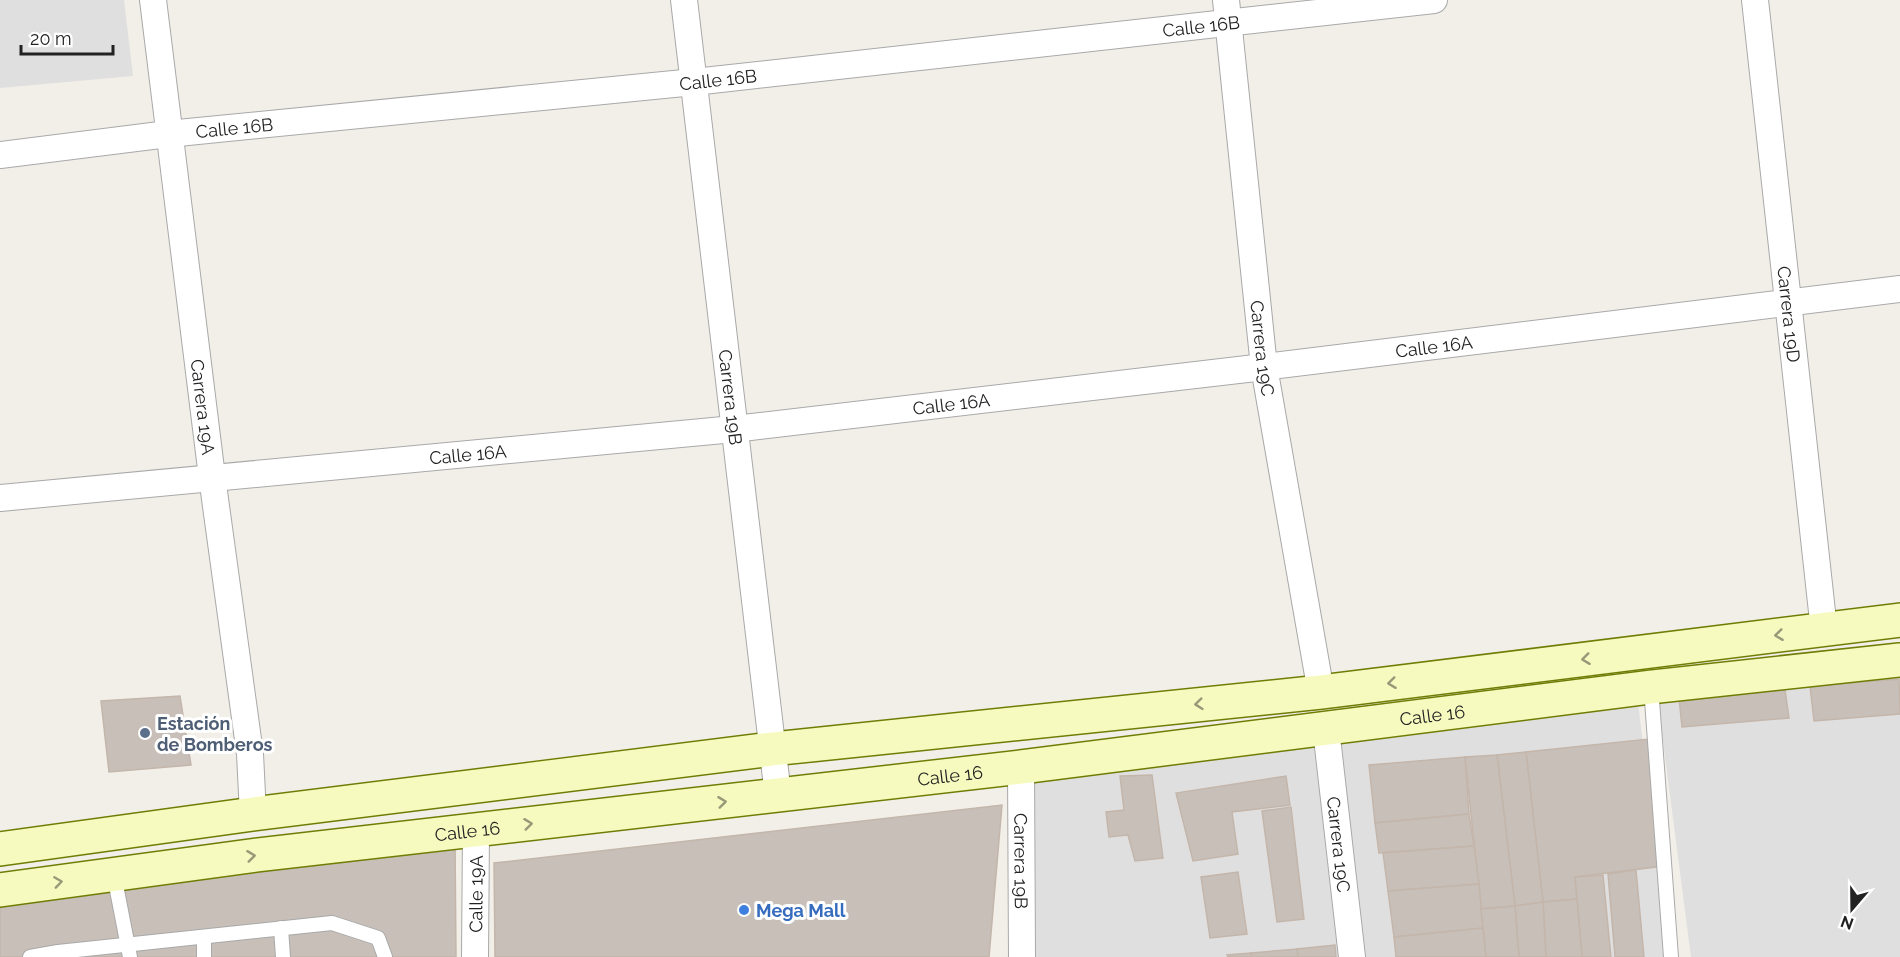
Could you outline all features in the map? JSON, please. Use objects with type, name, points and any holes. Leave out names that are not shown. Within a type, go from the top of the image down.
[{"type":"main road","points":[[0,849],[253,814],[772,749],[1321,692],[1900,620]]},
{"type":"main road","name":"Calle 16","points":[[0,890],[257,855],[1021,767],[1651,687],[1900,660]]},
{"type":"street","name":"Carrera 19A","points":[[153,0],[212,477],[250,754],[253,814]]},
{"type":"street","name":"Carrera 19B","points":[[684,0],[778,795]]},
{"type":"street","name":"Calle 16B","points":[[0,155],[168,134],[694,82],[1228,11],[1434,0]]},
{"type":"street","name":"Carrera 19D","points":[[1755,0],[1824,630]]},
{"type":"street","name":"Carrera 19C","points":[[1228,11],[1264,367],[1321,692]]},
{"type":"street","name":"Calle 16A","points":[[0,498],[735,429],[1900,289]]},
{"type":"street","name":"Carrera 19C","points":[[1326,729],[1352,957]]},
{"type":"street","name":"Carrera 19B","points":[[1021,767],[1022,957]]},
{"type":"street","name":"Calle 19A","points":[[475,957],[476,830]]},
{"type":"lane","points":[[1651,687],[1671,957]]},
{"type":"lane","points":[[114,875],[129,951]]},
{"type":"lane","points":[[30,957],[129,951],[204,937],[332,923],[378,938],[386,957]]},
{"type":"lane","points":[[281,928],[283,957]]},
{"type":"lane","points":[[204,937],[204,957]]},
{"type":"shaded area","points":[[0,0],[124,0],[133,76],[0,88]]},
{"type":"shaded area","points":[[1900,667],[1900,957],[1691,957],[1657,695]]},
{"type":"shaded area","points":[[1638,703],[1669,957],[1361,957],[1336,738]]},
{"type":"shaded area","points":[[1320,736],[1346,957],[1030,957],[1028,774]]},
{"type":"building","points":[[1899,679],[1900,714],[1814,721],[1810,686]]},
{"type":"building","points":[[1785,690],[1789,718],[1682,727],[1679,698]]},
{"type":"building","name":"Estación de Bomberos","points":[[180,696],[191,765],[109,772],[101,701]]},
{"type":"building","points":[[1649,739],[1664,866],[1575,877],[1577,899],[1543,902],[1526,752]]},
{"type":"building","points":[[1526,752],[1543,902],[1515,906],[1497,755]]},
{"type":"building","points":[[1497,755],[1515,906],[1481,909],[1465,757]]},
{"type":"building","points":[[1465,757],[1469,814],[1375,823],[1369,765]]},
{"type":"building","points":[[1152,775],[1163,858],[1135,861],[1128,835],[1109,837],[1106,812],[1124,810],[1120,776]]},
{"type":"building","points":[[1286,776],[1290,805],[1232,812],[1238,854],[1193,861],[1176,793]]},
{"type":"building","name":"Mega Mall","points":[[1002,805],[989,957],[495,957],[494,863]]},
{"type":"building","points":[[1291,807],[1304,919],[1277,922],[1262,811]]},
{"type":"building","points":[[1469,814],[1474,846],[1379,853],[1375,823]]},
{"type":"building","points":[[455,837],[456,957],[0,957],[0,894]]},
{"type":"building","points":[[1474,846],[1479,884],[1388,891],[1383,853]]},
{"type":"building","points":[[1636,870],[1644,957],[1615,957],[1608,874]]},
{"type":"building","points":[[1238,872],[1247,934],[1210,938],[1201,877]]},
{"type":"building","points":[[1603,875],[1611,957],[1582,957],[1575,877]]},
{"type":"building","points":[[1479,884],[1483,928],[1394,937],[1388,891]]},
{"type":"building","points":[[1577,899],[1582,957],[1546,957],[1543,902]]},
{"type":"building","points":[[1543,902],[1546,957],[1519,957],[1515,906]]},
{"type":"building","points":[[1515,906],[1519,957],[1486,957],[1481,909]]},
{"type":"building","points":[[1483,928],[1486,957],[1396,957],[1394,937]]},
{"type":"building","points":[[1335,945],[1336,957],[1298,957],[1297,949]]},
{"type":"building","points":[[1297,949],[1298,957],[1252,957],[1251,953]]},
{"type":"building","points":[[1251,953],[1252,957],[1228,957],[1227,955]]},
{"type":"place","name":"Estación de Bomberos","points":[[145,733]]},
{"type":"place","name":"Mega Mall","points":[[744,910]]}]
